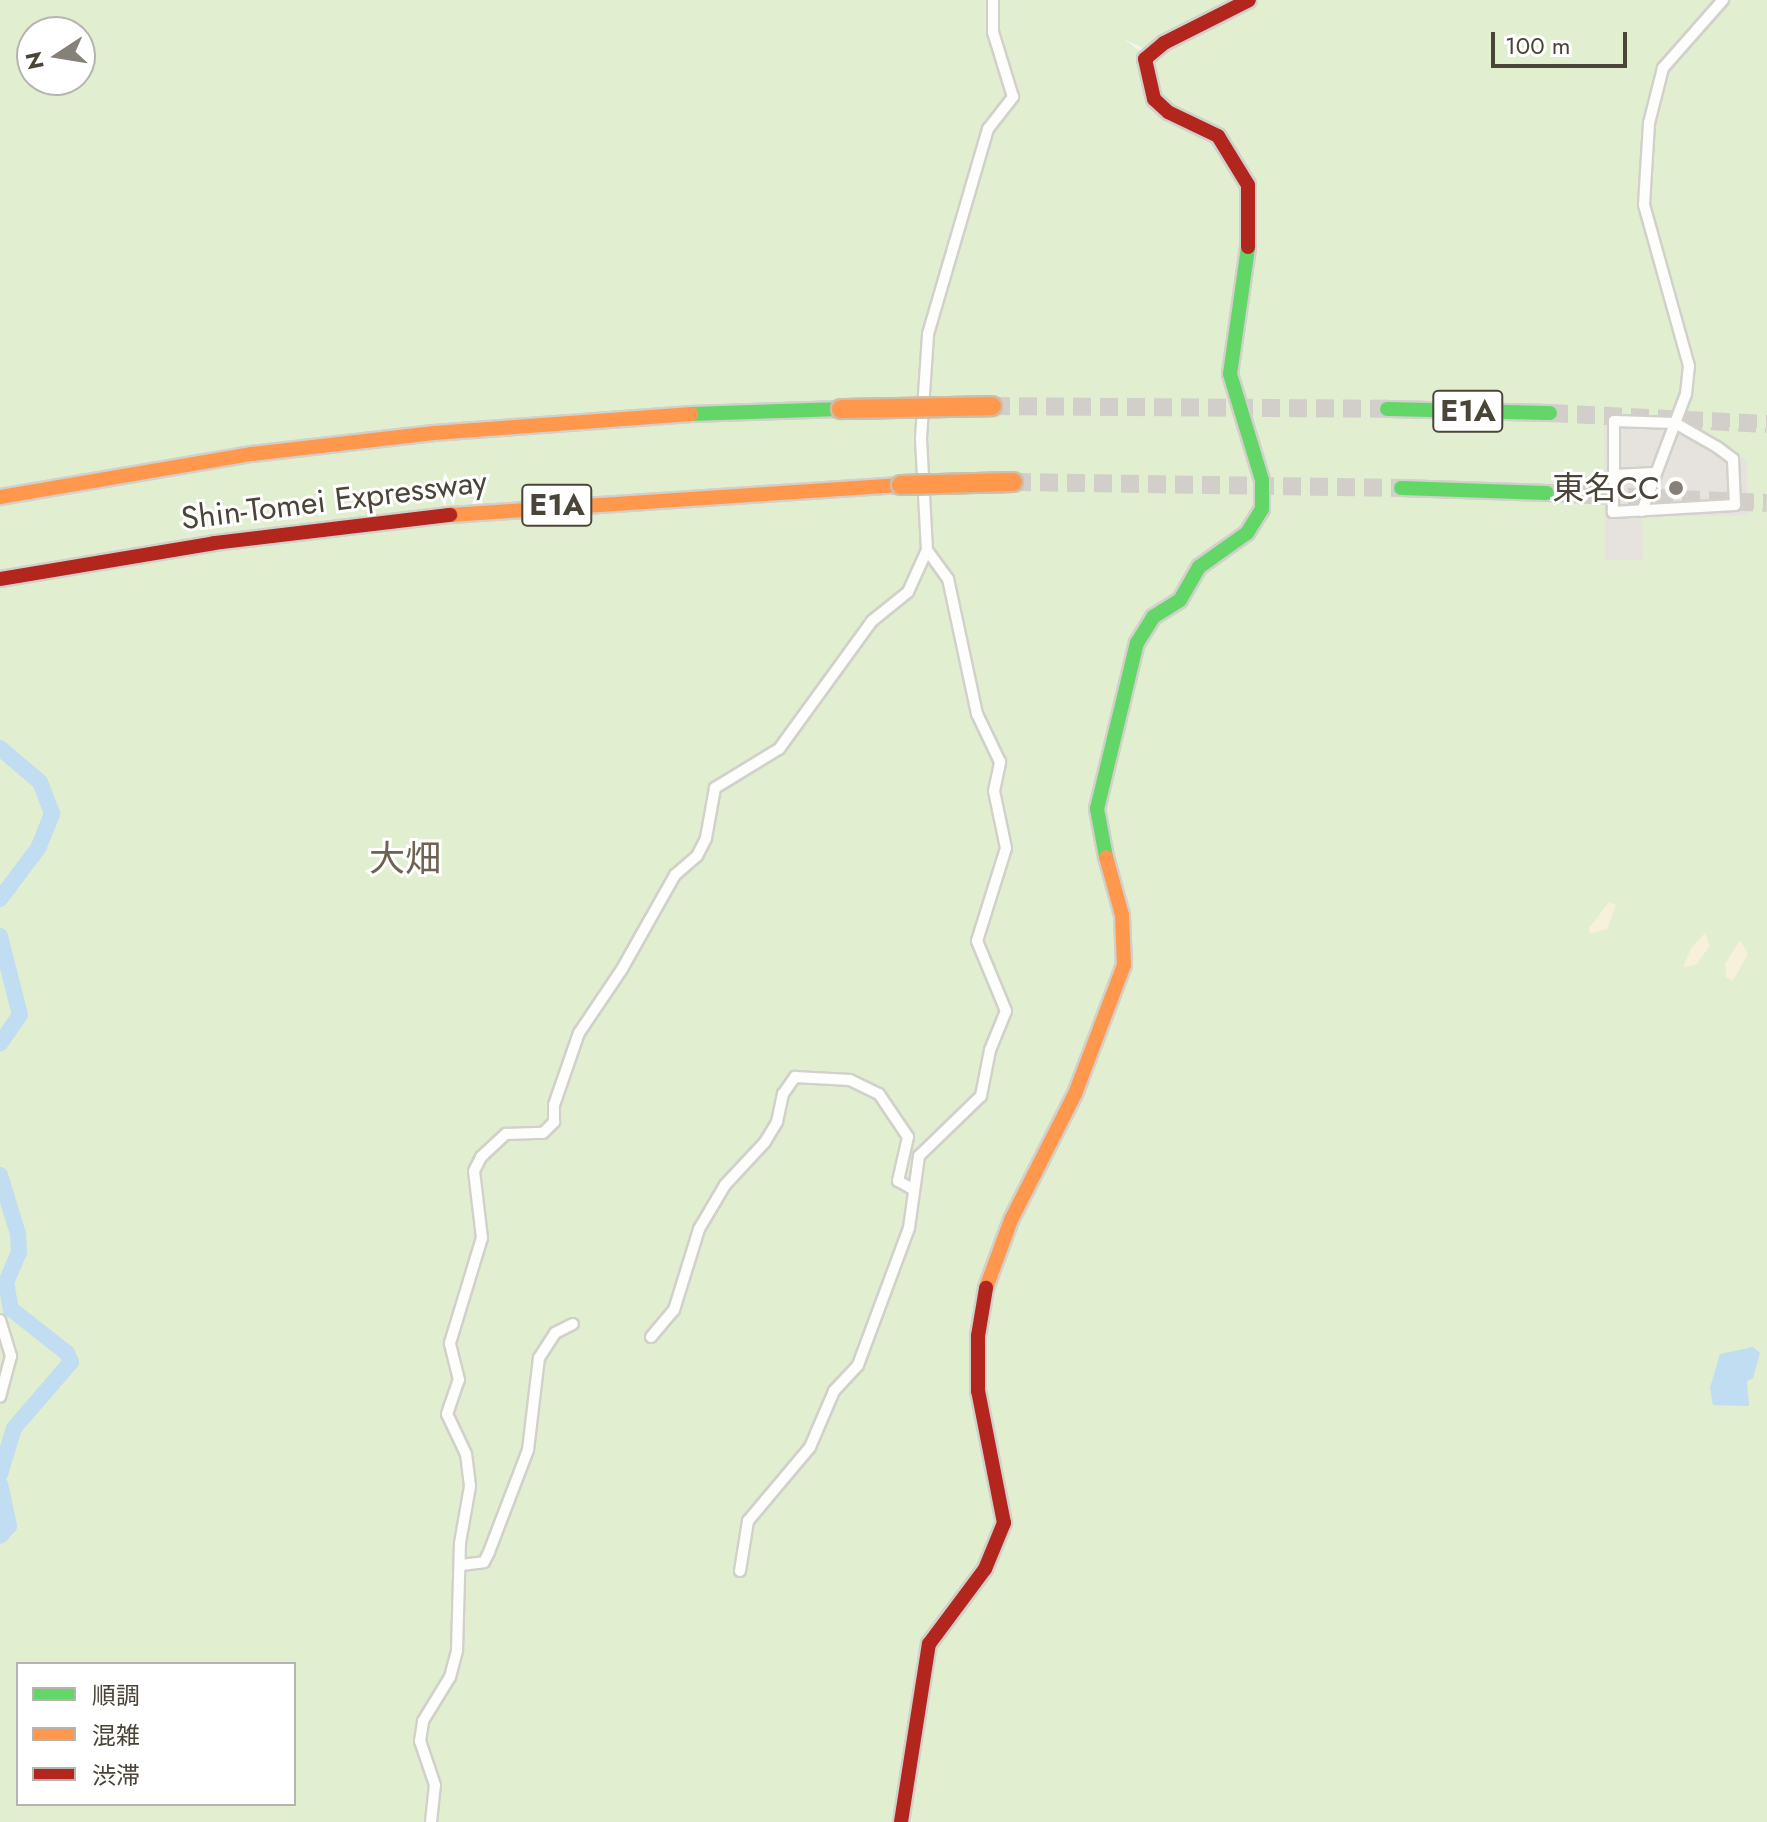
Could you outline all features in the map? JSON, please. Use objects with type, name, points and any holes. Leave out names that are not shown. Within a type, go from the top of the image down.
[{"type":"main road","points":[[901,1822],[929,1644],[937,1627],[985,1569],[1004,1523],[978,1391],[978,1336],[986,1289],[1011,1220],[1075,1094],[1124,965],[1122,915],[1100,840],[1097,809],[1137,643],[1153,617],[1180,600],[1199,567],[1247,533],[1262,509],[1262,480],[1230,374],[1250,230],[1248,185],[1218,136],[1168,112],[1154,99],[1145,59],[1150,51],[1249,0]]},
{"type":"main road","name":"Shin-Tomei Expressway","points":[[0,497],[169,468],[449,431],[614,417],[992,406]]},
{"type":"main road","name":"E1A","points":[[1387,409],[1550,413]]},
{"type":"main road","name":"Shin-Tomei Expressway","points":[[0,579],[214,543],[512,509],[901,485],[1013,482]]},
{"type":"main road","points":[[1401,488],[1547,493]]},
{"type":"street","points":[[431,1822],[435,1785],[420,1741],[423,1721],[450,1677],[457,1650],[470,1470],[447,1414],[459,1380],[450,1343],[482,1238],[474,1171],[481,1157],[506,1134],[543,1133],[554,1122],[554,1105],[579,1033],[622,969],[675,875],[697,856],[706,838],[715,788],[779,749],[872,621],[908,592],[927,550],[921,438],[928,334],[988,129],[1013,97],[993,32],[993,0]]},
{"type":"street","points":[[1642,511],[1675,423],[1689,366],[1650,234],[1644,165],[1663,68],[1723,0]]},
{"type":"street","points":[[1614,421],[1675,423],[1733,459],[1735,505],[1613,512],[1614,421]]},
{"type":"street","points":[[1614,475],[1654,473]]},
{"type":"street","points":[[740,1571],[748,1521],[810,1447],[834,1391],[858,1365],[909,1228],[914,1190],[919,1185],[919,1156],[981,1096],[990,1050],[1006,1011],[977,941],[1006,848],[994,791],[1000,762],[977,714],[948,579],[927,550]]},
{"type":"street","points":[[651,1337],[665,1325],[685,1286],[699,1229],[725,1185],[765,1142],[777,1122],[783,1094],[795,1077],[850,1080],[879,1094],[908,1137],[898,1181],[914,1190]]},
{"type":"street","points":[[0,1320],[11,1356],[0,1397]]},
{"type":"street","points":[[461,1565],[484,1562],[489,1552],[528,1450],[539,1358],[555,1333],[573,1324]]},
{"type":"green space","points":[[0,0],[1239,0],[1143,48],[1124,39],[1151,60],[1256,0],[1767,0],[1767,1822],[0,1822]],"holes":[[[1705,16],[1649,101],[1665,60]]]},
{"type":"sand","points":[[1609,902],[1616,905],[1607,929],[1590,934],[1589,928]]},
{"type":"sand","points":[[1705,933],[1710,946],[1696,965],[1683,967],[1691,948]]},
{"type":"sand","points":[[1740,940],[1748,954],[1733,981],[1726,977],[1725,964]]},
{"type":"shaded area","name":"東名CC","points":[[1604,413],[1682,416],[1747,461],[1747,515],[1642,517],[1643,560],[1605,560]]},
{"type":"water","points":[[1753,1347],[1760,1353],[1753,1378],[1747,1381],[1749,1406],[1713,1405],[1710,1388],[1720,1354]]},
{"type":"waterway","points":[[0,748],[40,782],[52,814],[39,847],[0,899]]},
{"type":"waterway","points":[[0,936],[20,1015],[0,1044]]},
{"type":"waterway","points":[[0,1175],[18,1234],[19,1252],[6,1282],[11,1309],[67,1353],[71,1362],[14,1428],[0,1474]]},
{"type":"waterway","points":[[0,1484],[9,1526],[0,1536]]},
{"type":"tunnel","points":[[992,406],[1387,409]]},
{"type":"tunnel","points":[[1550,413],[1767,424]]},
{"type":"tunnel","points":[[1013,482],[1401,488]]},
{"type":"tunnel","points":[[1547,493],[1767,503]]},
{"type":"traffic: fast","points":[[1106,857],[1097,809],[1137,643],[1153,617],[1180,600],[1199,567],[1247,533],[1262,509],[1262,480],[1230,374],[1248,247]]},
{"type":"traffic: fast","points":[[691,414],[841,409]]},
{"type":"traffic: fast","points":[[1387,409],[1550,413]]},
{"type":"traffic: fast","points":[[1401,488],[1547,493]]},
{"type":"traffic: slow","points":[[841,409],[992,406]]},
{"type":"traffic: slow","points":[[0,497],[252,454],[434,433],[691,414]]},
{"type":"traffic: slow","points":[[901,485],[1013,482]]},
{"type":"traffic: slow","points":[[450,515],[901,485]]},
{"type":"traffic: slow","points":[[986,1288],[1011,1220],[1075,1094],[1124,965],[1122,915],[1106,857]]},
{"type":"traffic: jam","points":[[1248,247],[1248,185],[1218,136],[1168,112],[1154,99],[1145,59],[1164,43],[1249,0]]},
{"type":"traffic: jam","points":[[0,579],[214,543],[450,515]]},
{"type":"traffic: jam","points":[[901,1822],[929,1644],[985,1569],[1004,1523],[978,1391],[978,1336],[986,1288]]},
{"type":"place","name":"東名CC","points":[[1676,488]]},
{"type":"district","name":"大畑","points":[[405,859]]}]
